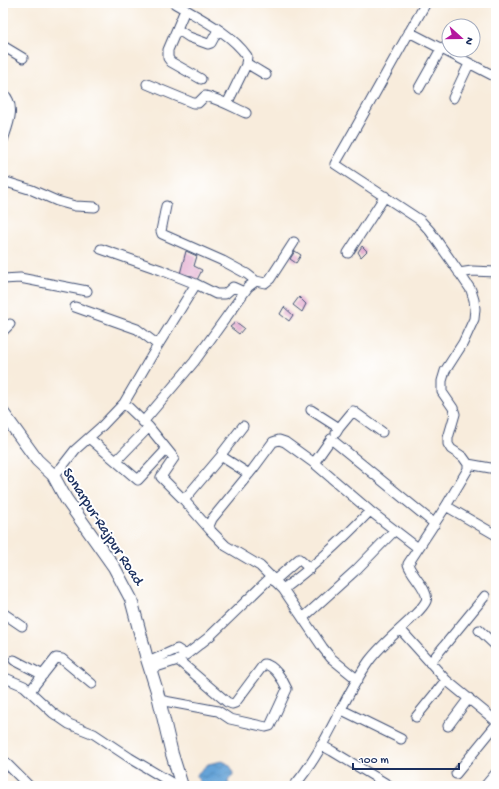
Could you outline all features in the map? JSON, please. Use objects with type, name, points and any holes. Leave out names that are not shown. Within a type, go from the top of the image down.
[{"type":"main road","name":"Sonarpur-Rajpur Road","points":[[3,414],[37,460],[53,475],[66,499],[114,567],[131,599],[159,700],[172,754],[182,786]]},
{"type":"street","points":[[174,3],[218,30],[247,56],[246,63],[227,104]]},
{"type":"street","points":[[294,786],[310,764],[370,660],[426,602],[427,596],[408,564],[435,524],[468,469],[468,464],[463,457],[451,449],[448,444],[448,438],[455,414],[453,408],[442,392],[442,381],[445,371],[463,343],[474,319],[475,309],[470,290],[430,231],[420,220],[335,164],[366,112],[426,3]]},
{"type":"street","points":[[185,10],[168,50],[168,58],[171,62],[200,79]]},
{"type":"street","points":[[176,30],[189,37],[208,44],[211,43],[218,30]]},
{"type":"street","points":[[409,32],[441,49],[419,88]]},
{"type":"street","points":[[3,46],[23,58]]},
{"type":"street","points":[[458,58],[496,77]]},
{"type":"street","points":[[246,63],[266,75]]},
{"type":"street","points":[[452,98],[469,64]]},
{"type":"street","points":[[147,84],[192,103],[198,103],[205,96],[246,113]]},
{"type":"street","points":[[3,94],[7,97],[11,111],[3,140]]},
{"type":"street","points":[[3,181],[75,206],[95,206]]},
{"type":"street","points":[[348,253],[385,196]]},
{"type":"street","points":[[166,206],[160,231],[162,234],[223,261],[247,274],[256,281],[265,283],[270,279],[294,242]]},
{"type":"street","points":[[101,249],[161,270],[216,294],[225,294],[233,287],[244,292]]},
{"type":"street","points":[[459,273],[472,270],[496,272]]},
{"type":"street","points":[[3,279],[20,278],[87,291]]},
{"type":"street","points":[[116,461],[146,425],[194,362],[244,292],[256,281]]},
{"type":"street","points":[[53,475],[61,468],[75,450],[124,403],[196,284]]},
{"type":"street","points":[[75,307],[137,329],[158,345]]},
{"type":"street","points":[[3,331],[10,324]]},
{"type":"street","points":[[124,403],[146,425],[174,458],[161,476],[226,546],[260,566],[283,589],[331,658],[358,680]]},
{"type":"street","points":[[311,410],[339,428]]},
{"type":"street","points":[[314,463],[353,411],[382,432]]},
{"type":"street","points":[[184,500],[222,455],[243,426]]},
{"type":"street","points":[[89,438],[138,480],[166,450]]},
{"type":"street","points":[[332,439],[435,524]]},
{"type":"street","points":[[211,531],[209,526],[212,519],[273,442],[279,440],[285,442],[314,463],[370,511],[418,548]]},
{"type":"street","points":[[222,455],[224,458],[249,474]]},
{"type":"street","points":[[468,464],[496,469]]},
{"type":"street","points":[[446,506],[496,535]]},
{"type":"street","points":[[283,589],[332,550],[370,511]]},
{"type":"street","points":[[303,618],[356,570],[394,530]]},
{"type":"street","points":[[149,665],[177,649],[186,655],[209,637],[272,579],[299,559],[310,569]]},
{"type":"street","points":[[430,662],[485,596]]},
{"type":"street","points":[[3,613],[22,626]]},
{"type":"street","points":[[400,629],[446,680],[496,721]]},
{"type":"street","points":[[479,630],[496,646]]},
{"type":"street","points":[[30,691],[56,658],[59,658],[92,684]]},
{"type":"street","points":[[14,660],[43,675]]},
{"type":"street","points":[[149,665],[178,660],[227,702],[232,704],[235,703],[264,664],[271,666],[287,689],[270,726],[266,727],[230,719],[218,711],[159,700]]},
{"type":"street","points":[[3,677],[24,686],[53,713],[69,724],[94,734],[130,758],[178,786]]},
{"type":"street","points":[[416,716],[446,680]]},
{"type":"street","points":[[448,726],[468,698]]},
{"type":"street","points":[[342,710],[401,739]]},
{"type":"street","points":[[456,774],[496,725]]},
{"type":"street","points":[[321,745],[390,786]]},
{"type":"street","points":[[4,764],[29,786]]},
{"type":"street","points":[[485,786],[496,773]]},
{"type":"water","points":[[222,761],[229,765],[232,771],[233,776],[229,779],[228,783],[230,786],[202,786],[196,775],[208,764]]},
{"type":"building","points":[[362,246],[367,251],[361,257],[358,252]]},
{"type":"building","points":[[186,251],[197,256],[194,266],[202,270],[196,282],[190,280],[192,276],[180,274]]},
{"type":"building","points":[[295,251],[301,255],[296,263],[290,259]]},
{"type":"building","points":[[299,297],[306,304],[302,312],[293,305]]},
{"type":"building","points":[[284,307],[293,315],[289,321],[280,314]]},
{"type":"building","points":[[236,322],[244,328],[239,334],[230,327]]}]
